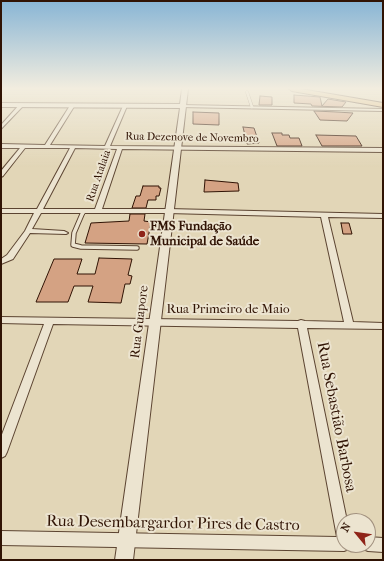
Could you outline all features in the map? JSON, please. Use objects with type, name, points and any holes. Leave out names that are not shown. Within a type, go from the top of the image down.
[{"type":"street","points":[[1,128],[13,115]]},
{"type":"street","points":[[48,146],[67,115]]},
{"type":"street","points":[[107,147],[121,115]]},
{"type":"street","name":"Rua Guapore","points":[[124,560],[181,115]]},
{"type":"street","name":"Rua Dezenove de Novembro","points":[[1,146],[383,150]]},
{"type":"street","points":[[1,175],[24,146]]},
{"type":"street","points":[[1,262],[10,257],[28,231],[73,147]]},
{"type":"street","name":"Rua Atalaia","points":[[98,211],[120,147]]},
{"type":"street","points":[[1,211],[168,211],[383,216]]},
{"type":"street","points":[[324,215],[349,324]]},
{"type":"street","points":[[28,231],[64,233]]},
{"type":"street","name":"Rua Primeiro de Maio","points":[[1,320],[301,323],[383,326]]},
{"type":"street","points":[[1,452],[50,321]]},
{"type":"street","name":"Rua Sebastião Barbosa","points":[[301,323],[338,513]]},
{"type":"street","name":"Rua Desembargardor Pires de Castro","points":[[1,538],[336,542]]},
{"type":"lane","points":[[84,211],[74,233],[73,245],[81,247],[138,248]]},
{"type":"building","points":[[193,115],[219,115],[219,125],[193,124]]},
{"type":"building","points":[[317,115],[351,115],[347,121],[320,120]]},
{"type":"building","points":[[243,127],[254,128],[259,143],[247,144]]},
{"type":"building","points":[[272,133],[282,133],[282,135],[289,135],[290,138],[299,138],[302,146],[277,146]]},
{"type":"building","points":[[316,135],[356,136],[362,146],[322,146]]},
{"type":"building","points":[[205,180],[238,183],[239,191],[204,192]]},
{"type":"building","points":[[143,186],[159,186],[159,188],[161,188],[159,196],[156,196],[156,200],[148,200],[146,208],[132,208],[136,196],[140,196]]},
{"type":"building","points":[[130,214],[145,214],[144,221],[151,222],[147,244],[85,243],[91,223],[129,221]]},
{"type":"building","points":[[341,223],[349,223],[352,234],[343,234]]},
{"type":"building","points":[[99,258],[132,259],[128,275],[132,276],[130,284],[125,284],[121,303],[88,302],[93,286],[74,286],[68,302],[36,302],[54,259],[82,259],[77,274],[95,274]]},
{"type":"place","name":"FMS Fundação Municipal de Saúde","points":[[142,234]]}]
